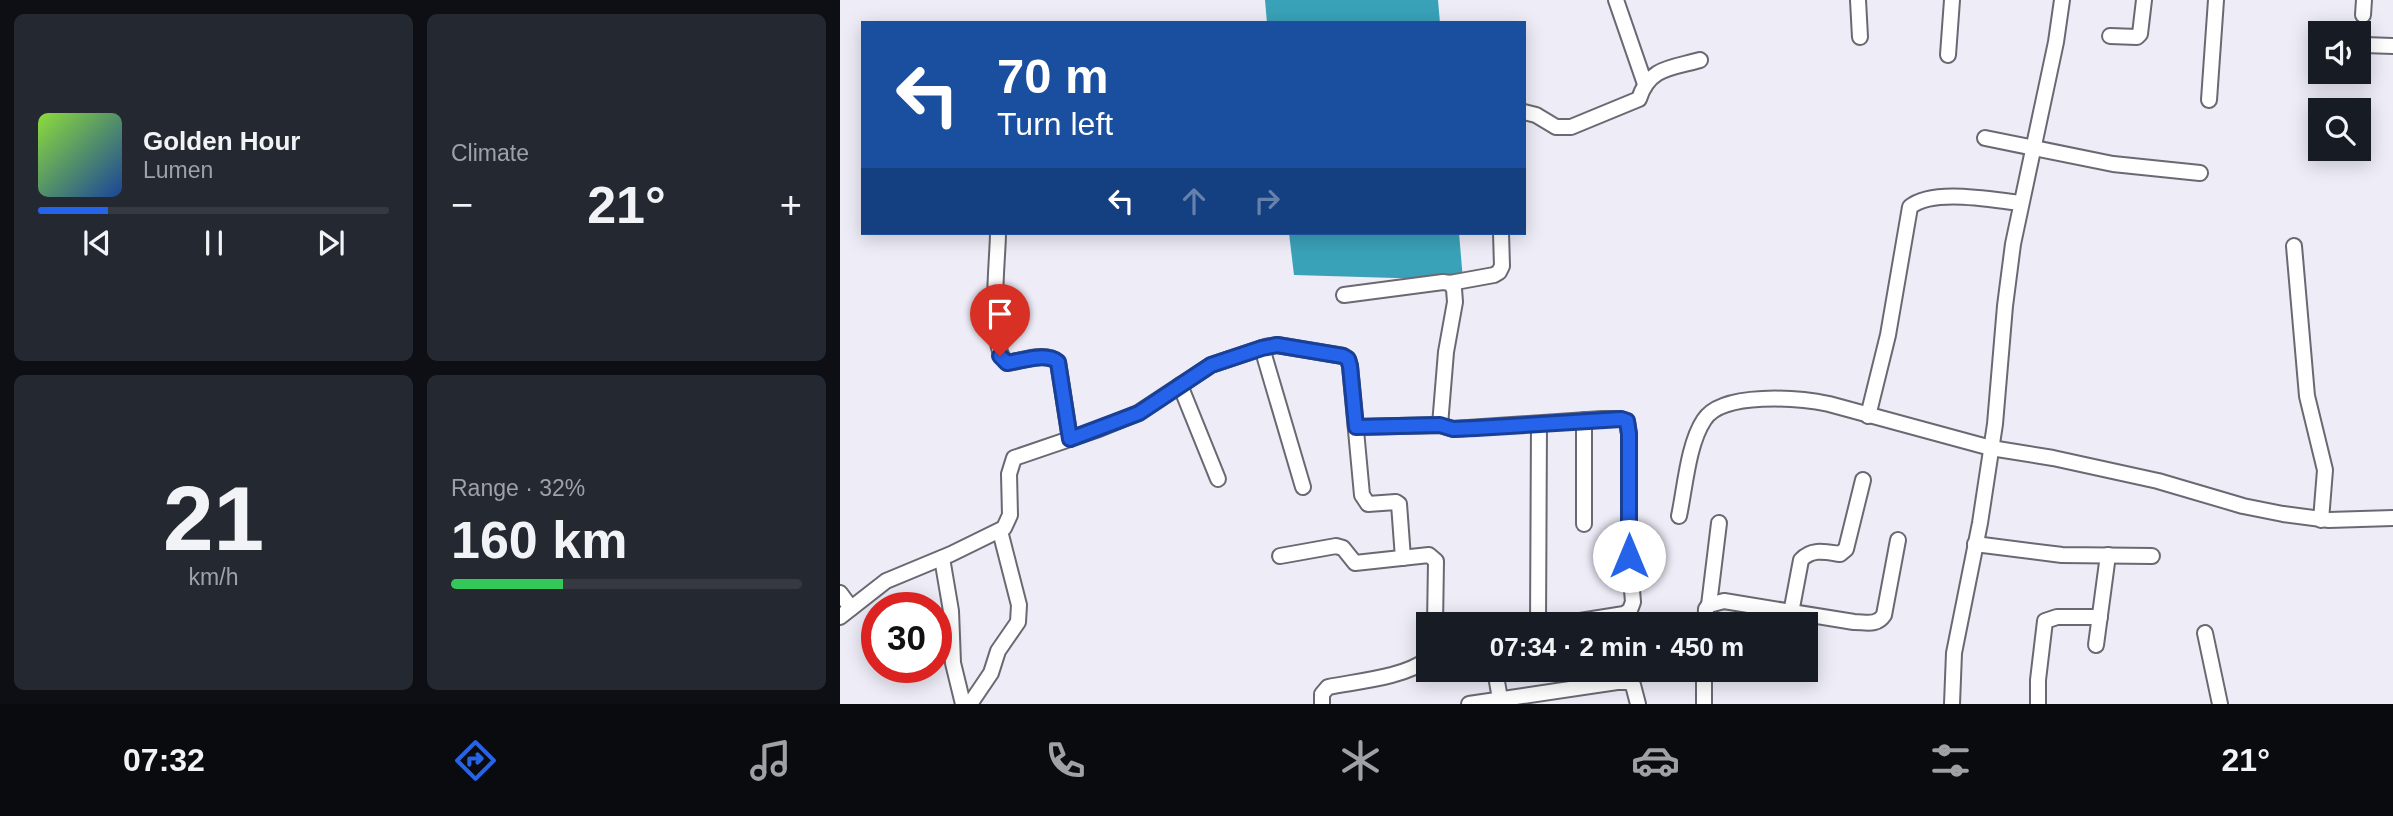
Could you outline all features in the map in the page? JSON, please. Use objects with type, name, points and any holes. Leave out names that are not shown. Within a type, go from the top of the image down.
[{"type":"street","points":[[1616,0],[1645,84]]},
{"type":"street","points":[[1858,0],[1860,37]]},
{"type":"street","points":[[1948,55],[1952,0]]},
{"type":"street","points":[[1952,704],[1954,653],[1991,448],[2005,306],[2021,203],[2056,42],[2062,0]]},
{"type":"street","points":[[2110,36],[2137,37],[2140,34],[2144,0]]},
{"type":"street","points":[[2210,100],[2216,0]]},
{"type":"street","points":[[2371,45],[2393,46]]},
{"type":"street","points":[[1526,113],[1556,127],[1572,127],[1633,103],[1639,99],[1645,84],[1657,73],[1700,60]]},
{"type":"street","points":[[1985,138],[2113,164],[2200,173]]},
{"type":"street","points":[[1868,416],[1895,300],[1910,207],[1924,200],[1939,198],[2021,203]]},
{"type":"street","points":[[998,235],[995,326],[1000,356],[1007,363],[1045,357],[1058,362],[1070,439]]},
{"type":"street","points":[[1344,295],[1450,283],[1494,275],[1502,266],[1501,235]]},
{"type":"street","points":[[2294,246],[2307,396],[2325,470],[2321,520]]},
{"type":"street","points":[[1440,425],[1446,352],[1455,302],[1454,289],[1450,283]]},
{"type":"street","points":[[840,593],[845,613],[886,581],[1000,531],[1010,515],[1009,474],[1014,458],[1139,413],[1211,365],[1277,345],[1348,359],[1362,495],[1367,504],[1399,504],[1403,558]]},
{"type":"street","points":[[1262,348],[1303,487]]},
{"type":"street","points":[[1180,385],[1218,479]]},
{"type":"street","points":[[1679,516],[1698,432],[1710,413],[1749,400],[1791,399],[1829,404],[1991,448],[2112,470],[2243,506],[2321,520],[2393,518]]},
{"type":"street","points":[[1356,427],[1440,425],[1453,429],[1584,420],[1627,421],[1629,556],[1633,602],[1627,612]]},
{"type":"street","points":[[1584,420],[1584,524]]},
{"type":"street","points":[[1538,612],[1539,424]]},
{"type":"street","points":[[1791,612],[1801,560],[1818,551],[1840,554],[1846,550],[1863,480]]},
{"type":"street","points":[[1706,612],[1709,605],[1718,523]]},
{"type":"street","points":[[970,704],[991,673],[998,651],[1018,622],[1019,605],[1000,531]]},
{"type":"street","points":[[1818,617],[1854,622],[1880,621],[1884,615],[1898,540]]},
{"type":"street","points":[[1975,544],[2026,551],[2152,556]]},
{"type":"street","points":[[1280,556],[1336,546],[1343,548],[1355,563],[1429,555],[1436,561],[1435,612]]},
{"type":"street","points":[[2096,645],[2108,555]]},
{"type":"street","points":[[942,558],[951,611],[953,663],[963,704]]},
{"type":"street","points":[[1709,605],[1724,601],[1785,612]]},
{"type":"street","points":[[2038,704],[2045,621],[2057,617],[2100,617]]},
{"type":"street","points":[[2206,632],[2220,704]]},
{"type":"street","points":[[1322,704],[1323,691],[1328,687],[1402,672],[1416,666]]},
{"type":"street","points":[[1497,682],[1500,699]]},
{"type":"street","points":[[1469,704],[1500,699],[1517,701],[1628,682],[1636,689],[1638,704]]},
{"type":"street","points":[[1704,682],[1704,704]]},
{"type":"water","points":[[1265,0],[1438,0],[1440,21],[1267,21]]},
{"type":"water","points":[[1289,235],[1459,235],[1463,280],[1294,275]]},
{"type":"route","points":[[1000,356],[1007,363],[1045,357],[1058,362],[1070,439],[1139,413],[1211,365],[1277,345],[1348,359],[1356,427],[1440,425],[1453,429],[1621,419],[1627,421],[1629,434],[1629,556]]}]
